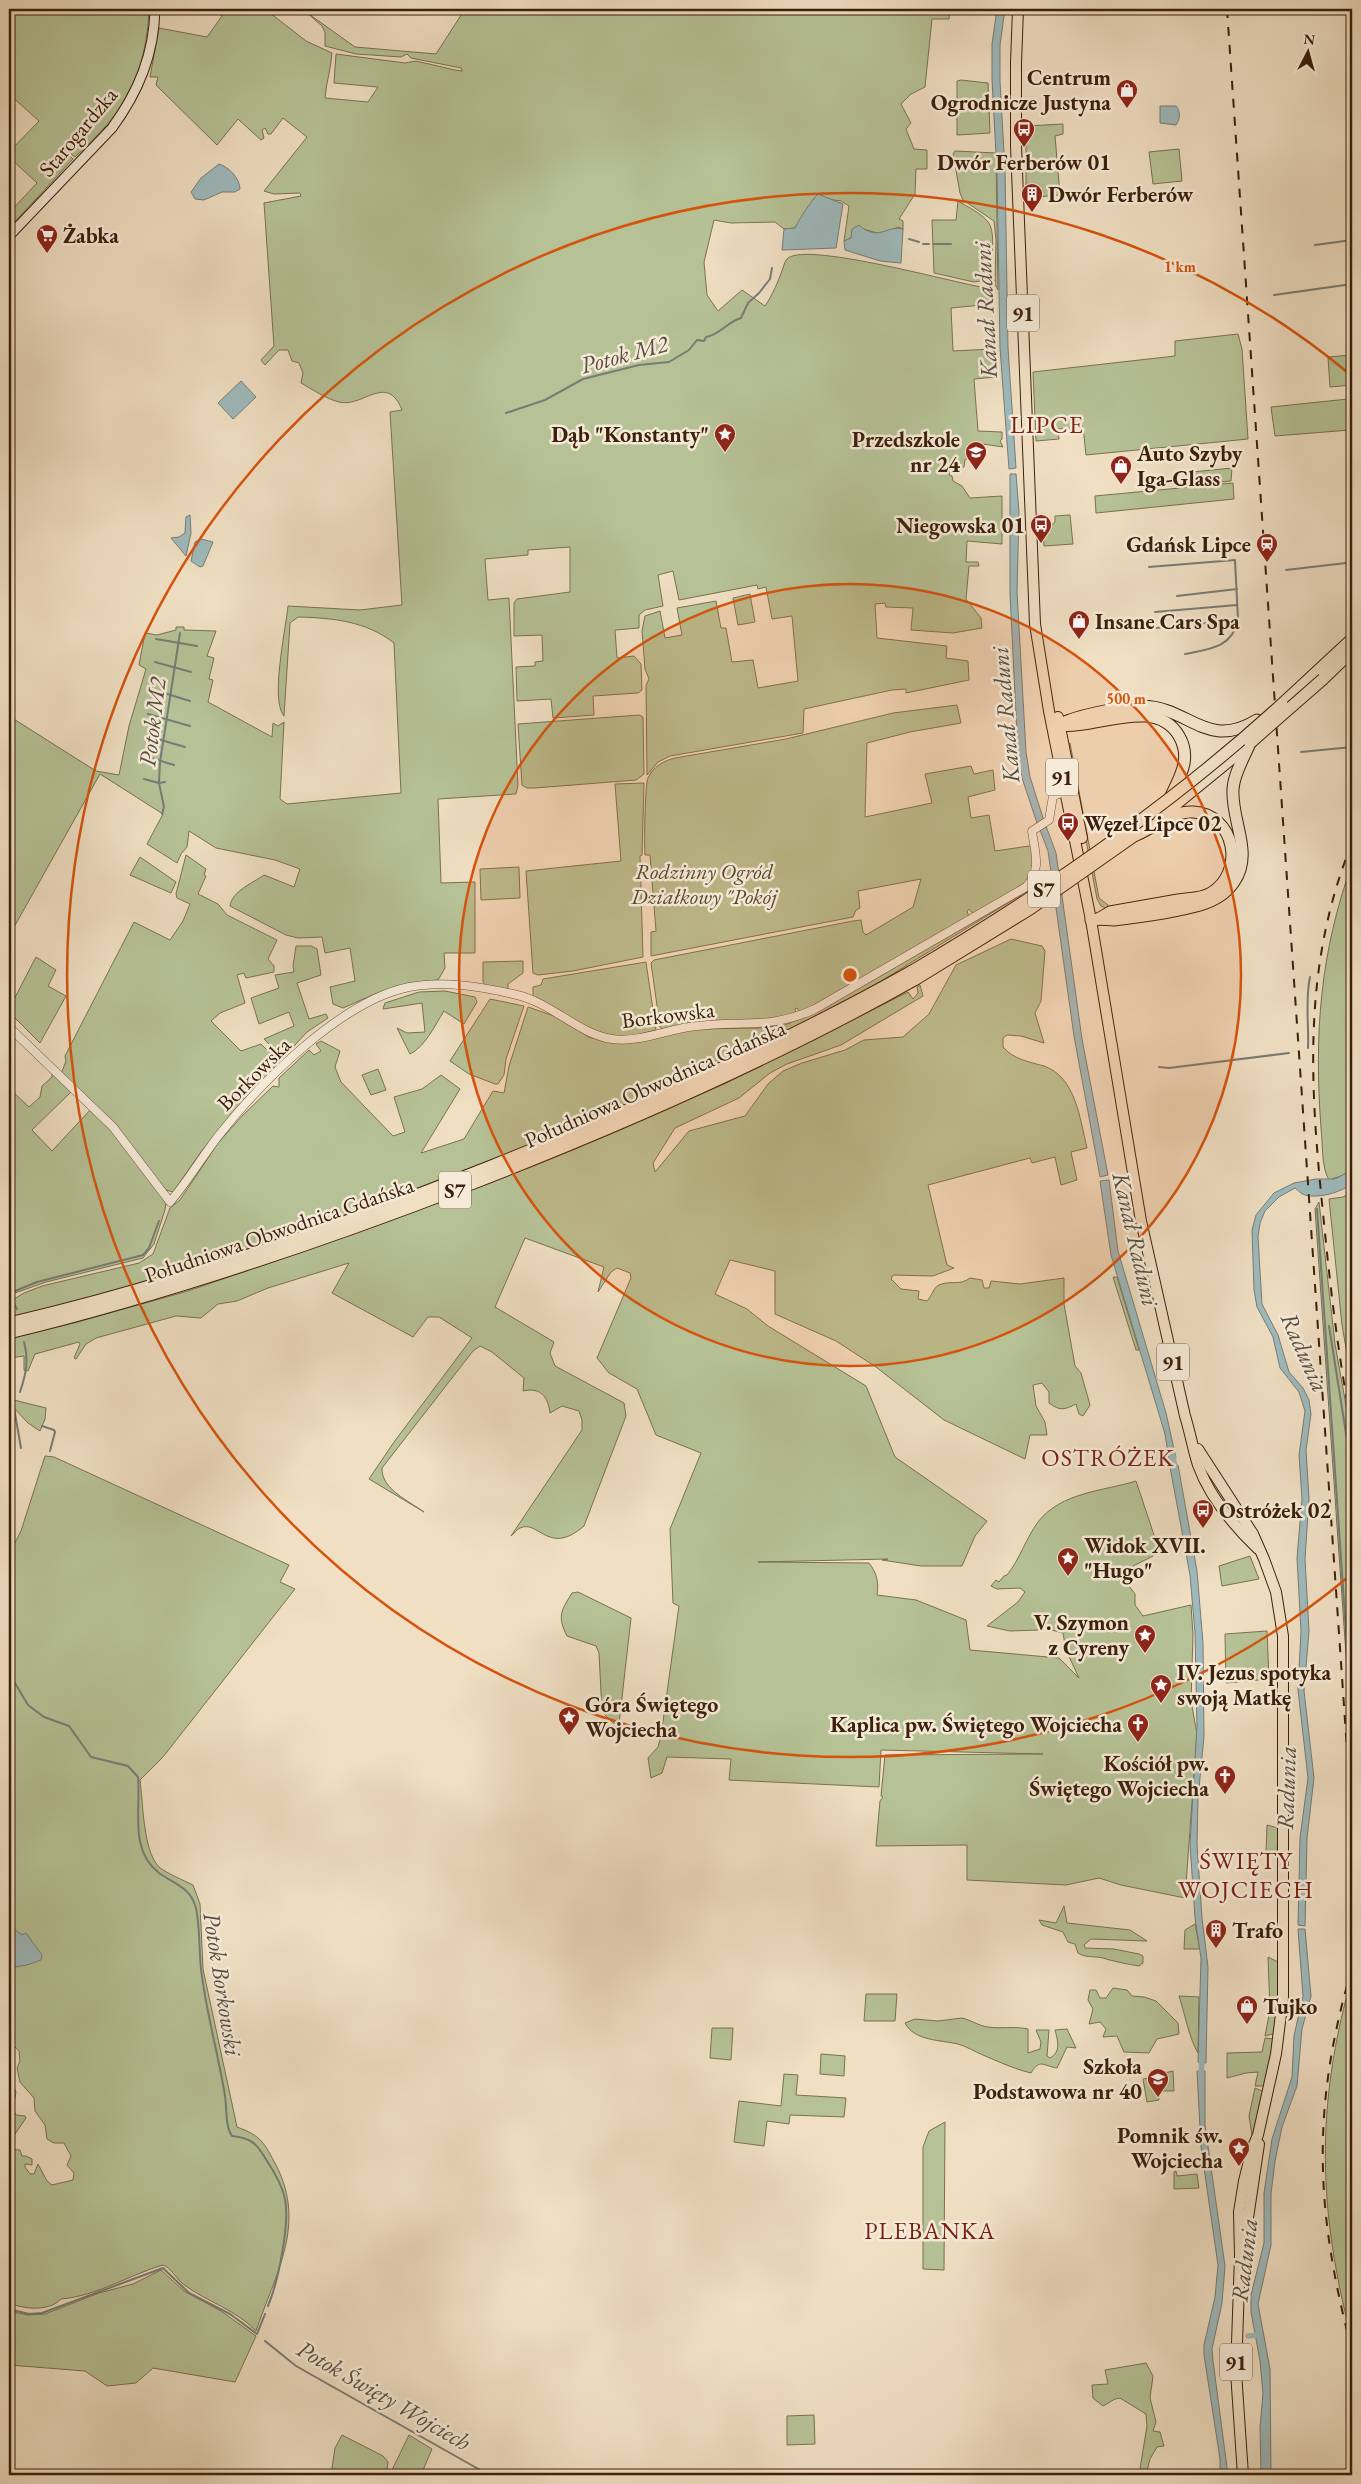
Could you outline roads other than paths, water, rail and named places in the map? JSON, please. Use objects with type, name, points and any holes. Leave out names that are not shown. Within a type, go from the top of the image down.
[{"type":"highway","name":"S7","points":[[914,975],[1037,894],[1170,798],[1282,704],[1352,639]]},
{"type":"highway","name":"S7","points":[[914,975],[1036,905],[1134,836],[1250,743],[1352,651]]},
{"type":"highway","points":[[1087,720],[1133,706],[1150,706],[1175,714],[1207,729],[1228,732],[1247,726],[1282,704]]},
{"type":"highway","points":[[1056,726],[1072,719],[1087,720],[1147,715],[1162,719],[1171,725],[1180,738],[1185,758],[1182,772],[1170,798]]},
{"type":"highway","points":[[1094,919],[1110,912],[1148,910],[1209,902],[1230,888],[1242,865],[1243,853],[1234,811],[1234,786],[1250,743]]},
{"type":"highway","points":[[1134,836],[1174,816],[1194,812],[1206,815],[1217,822],[1228,836],[1232,849],[1231,870],[1215,890],[1204,896],[1148,910]]},
{"type":"highway","name":"Południowa Obwodnica Gdańska","points":[[9,1333],[177,1289],[415,1205],[666,1104],[776,1054],[858,1011],[914,975]]},
{"type":"highway","name":"Południowa Obwodnica Gdańska","points":[[9,1323],[130,1293],[208,1269],[387,1206],[541,1146],[653,1099],[914,975]]},
{"type":"main road","name":"Starogardzka","points":[[9,236],[112,128],[123,113],[140,84],[148,61],[153,38],[155,9]]},
{"type":"main road","name":"91","points":[[1018,9],[1016,146],[1035,624],[1094,919],[1148,1256],[1185,1416],[1194,1441],[1197,1463],[1210,1492],[1225,1513],[1258,1549],[1276,1592],[1284,1636],[1284,1980],[1281,2023],[1258,2135],[1245,2174],[1239,2212],[1240,2256],[1236,2362],[1243,2471]]},
{"type":"main road","name":"91","points":[[1056,726],[1066,792],[1094,919]]},
{"type":"street","name":"Borkowska","points":[[9,1027],[113,1127],[170,1202],[221,1132],[285,1065],[336,1021],[382,995],[408,987],[432,985],[467,986],[508,993],[542,1004],[597,1036],[620,1040],[683,1027],[764,1024],[786,1020],[815,1009],[1026,887],[1033,879],[1037,868],[1034,830],[1050,818],[1053,796],[1066,792]]},
{"type":"water","points":[[997,9],[1005,9],[1000,45],[1000,81],[1005,171],[1008,348],[1016,468],[1009,469],[1000,348],[997,172],[992,80],[992,44]]},
{"type":"water","points":[[1160,106],[1176,106],[1179,116],[1176,125],[1160,123]]},
{"type":"water","points":[[219,164],[233,174],[240,185],[240,189],[235,192],[222,192],[204,200],[195,199],[191,192],[201,178]]},
{"type":"water","points":[[818,194],[843,204],[836,248],[782,250],[784,229],[795,228]]},
{"type":"water","points":[[859,225],[866,230],[877,233],[897,228],[903,229],[901,263],[880,261],[845,250],[844,241],[851,238],[852,229]]},
{"type":"water","points":[[241,381],[256,397],[233,419],[218,403]]},
{"type":"water","points":[[1010,474],[1016,474],[1019,512],[1017,592],[1026,752],[1030,777],[1044,821],[1038,826],[1022,778],[1018,754],[1010,594]]},
{"type":"water","points":[[190,515],[191,533],[186,556],[171,538],[179,537],[185,533],[186,517]]},
{"type":"water","points":[[201,539],[213,542],[203,566],[200,567],[191,561],[195,542]]},
{"type":"water","points":[[1046,826],[1056,853],[1082,1039],[1108,1175],[1100,1177],[1074,1036],[1048,851],[1040,830]]},
{"type":"water","points":[[1352,1170],[1352,1184],[1342,1190],[1311,1196],[1295,1188],[1279,1197],[1265,1211],[1260,1223],[1258,1237],[1262,1304],[1278,1335],[1289,1372],[1303,1388],[1309,1400],[1311,1414],[1306,1450],[1309,1499],[1305,1559],[1309,1631],[1304,1691],[1314,1778],[1307,1838],[1305,1926],[1298,1925],[1300,1838],[1308,1778],[1298,1690],[1301,1631],[1297,1558],[1302,1499],[1299,1455],[1305,1411],[1299,1392],[1280,1368],[1273,1337],[1257,1307],[1254,1290],[1252,1230],[1256,1215],[1274,1193],[1294,1183],[1316,1179],[1335,1179]]},
{"type":"water","points":[[1109,1180],[1118,1251],[1166,1413],[1176,1458],[1169,1460],[1165,1434],[1111,1255],[1100,1181]]},
{"type":"water","points":[[1178,1465],[1197,1571],[1203,1643],[1204,1736],[1198,1799],[1197,1844],[1202,1918],[1208,1967],[1206,2063],[1198,2062],[1201,1958],[1195,1918],[1190,1844],[1197,1726],[1195,1633],[1190,1575],[1170,1467]]},
{"type":"water","points":[[13,1928],[22,1935],[26,1933],[42,1955],[41,1960],[9,1968],[9,1956],[13,1950],[10,1929]]},
{"type":"water","points":[[1298,1929],[1305,1929],[1311,1996],[1302,2029],[1297,2086],[1282,2127],[1275,2161],[1271,2194],[1271,2245],[1258,2304],[1270,2369],[1271,2475],[1261,2475],[1260,2427],[1263,2394],[1260,2361],[1251,2312],[1251,2295],[1264,2243],[1264,2193],[1272,2139],[1292,2077],[1294,2036],[1303,1996]]},
{"type":"water","points":[[1197,2071],[1205,2071],[1205,2125],[1225,2266],[1222,2303],[1212,2349],[1228,2475],[1220,2475],[1220,2459],[1204,2355],[1204,2345],[1215,2297],[1218,2265],[1201,2147]]},
{"type":"waterway","name":"Potok M2","points":[[909,239],[919,242]]},
{"type":"waterway","points":[[1315,245],[1352,240]]},
{"type":"waterway","name":"Potok M2","points":[[923,244],[929,244]]},
{"type":"waterway","name":"Potok M2","points":[[933,244],[951,244]]},
{"type":"waterway","name":"Potok M2","points":[[506,413],[545,400],[583,379],[639,365],[669,362],[689,350],[697,340],[704,341],[706,337],[741,318],[748,303],[770,279],[772,268]]},
{"type":"waterway","points":[[1274,295],[1352,284]]},
{"type":"waterway","points":[[1149,567],[1235,560],[1238,620],[1235,629],[1231,636],[1218,646],[1185,654]]},
{"type":"waterway","points":[[1286,570],[1346,563]]},
{"type":"waterway","points":[[1177,596],[1237,589]]},
{"type":"waterway","points":[[1155,612],[1237,605]]},
{"type":"waterway","points":[[1135,630],[1237,620]]},
{"type":"waterway","name":"Potok M2","points":[[162,814],[164,807],[159,783],[160,762],[180,633]]},
{"type":"waterway","name":"Potok M2","points":[[156,639],[197,646]]},
{"type":"waterway","name":"Potok M2","points":[[155,662],[191,672]]},
{"type":"waterway","points":[[164,693],[190,701]]},
{"type":"waterway","name":"Potok M2","points":[[148,714],[190,726]]},
{"type":"waterway","name":"Potok M2","points":[[147,736],[185,747]]},
{"type":"waterway","points":[[1301,752],[1352,747]]},
{"type":"waterway","name":"Potok M2","points":[[145,756],[174,765]]},
{"type":"waterway","points":[[144,779],[159,783],[165,782]]},
{"type":"waterway","points":[[1308,1048],[1307,1003],[1310,977]]},
{"type":"waterway","points":[[1159,1067],[1169,1068],[1289,1053]]},
{"type":"waterway","name":"Radunia","points":[[1317,1209],[1352,1719]]},
{"type":"waterway","points":[[15,1291],[37,1282],[143,1255],[149,1248],[159,1221]]},
{"type":"waterway","points":[[12,1300],[17,1309]]},
{"type":"waterway","name":"Radunia","points":[[1329,1326],[1352,1471]]},
{"type":"waterway","points":[[20,1392],[26,1367],[24,1342]]},
{"type":"waterway","points":[[14,1408],[21,1448]]},
{"type":"waterway","points":[[42,1426],[55,1432],[50,1451]]},
{"type":"waterway","name":"Kanał Raduni","points":[[1172,1452],[1176,1473]]},
{"type":"waterway","points":[[1346,1617],[1352,1622]]},
{"type":"waterway","name":"Potok Borkowski","points":[[9,1673],[28,1705],[44,1717],[69,1726],[91,1757],[128,1766],[138,1777],[138,1829],[143,1853],[159,1873],[185,1890],[195,1905],[198,1918],[203,1985],[225,2096],[228,2127],[232,2136],[249,2140],[260,2150],[278,2179],[285,2199],[286,2223],[282,2253],[276,2283],[268,2306]]},
{"type":"waterway","name":"Kanał Raduni","points":[[1201,2077],[1202,2056]]},
{"type":"waterway","name":"Potok Święty Wojciech","points":[[9,2309],[29,2314],[42,2313],[163,2268],[189,2293],[230,2314],[257,2334],[265,2314]]},
{"type":"waterway","points":[[1248,2336],[1260,2335]]},
{"type":"waterway","name":"Potok Święty Wojciech","points":[[265,2341],[296,2366],[489,2475]]},
{"type":"railway","points":[[1227,9],[1352,1822]]},
{"type":"railway","points":[[1352,843],[1336,889],[1317,980],[1313,1072],[1318,1165],[1329,1267],[1352,1427]]},
{"type":"railway","points":[[1352,1968],[1339,2019],[1330,2067],[1324,2113],[1323,2159],[1325,2205],[1331,2251],[1352,2350]]},
{"type":"place","name":"Centrum Ogrodnicze Justyna","points":[[1127,109]]},
{"type":"place","name":"Dwór Ferberów 01","points":[[1024,148]]},
{"type":"place","name":"Dwór Ferberów","points":[[1032,213]]},
{"type":"place","name":"Żabka","points":[[47,254]]},
{"type":"place","name":"Dąb \"Konstanty\"","points":[[725,453]]},
{"type":"place","name":"Przedszkole nr 24","points":[[976,471]]},
{"type":"place","name":"Auto Szyby Iga-Glass","points":[[1121,485]]},
{"type":"place","name":"Niegowska 01","points":[[1041,544]]},
{"type":"place","name":"Gdańsk Lipce","points":[[1267,563]]},
{"type":"place","name":"Insane Cars Spa","points":[[1079,640]]},
{"type":"place","name":"Węzeł Lipce 02","points":[[1068,842]]},
{"type":"place","name":"Ostróżek 02","points":[[1203,1529]]},
{"type":"place","name":"Widok XVII. \"Hugo\"","points":[[1068,1577]]},
{"type":"place","name":"V. Szymon z Cyreny","points":[[1145,1654]]},
{"type":"place","name":"IV. Jezus spotyka swoją Matkę","points":[[1161,1704]]},
{"type":"place","name":"Góra Świętego Wojciecha","points":[[569,1736]]},
{"type":"place","name":"Kaplica pw. Świętego Wojciecha","points":[[1138,1743]]},
{"type":"place","name":"Kościół pw. Świętego Wojciecha","points":[[1225,1795]]},
{"type":"place","name":"Trafo","points":[[1216,1949]]},
{"type":"place","name":"Tujko","points":[[1247,2025]]},
{"type":"place","name":"Szkoła Podstawowa nr 40","points":[[1158,2098]]},
{"type":"place","name":"Pomnik św. Wojciecha","points":[[1239,2167]]},
{"type":"district","name":"LIPCE","points":[[1047,424]]},
{"type":"district","name":"OSTRÓŻEK","points":[[1108,1457]]},
{"type":"district","name":"ŚWIĘTY WOJCIECH","points":[[1246,1874]]},
{"type":"district","name":"PLEBANKA","points":[[930,2230]]},
{"type":"park label","name":"Rodzinny Ogród Działkowy \"Pokój","points":[[704,884]]}]
